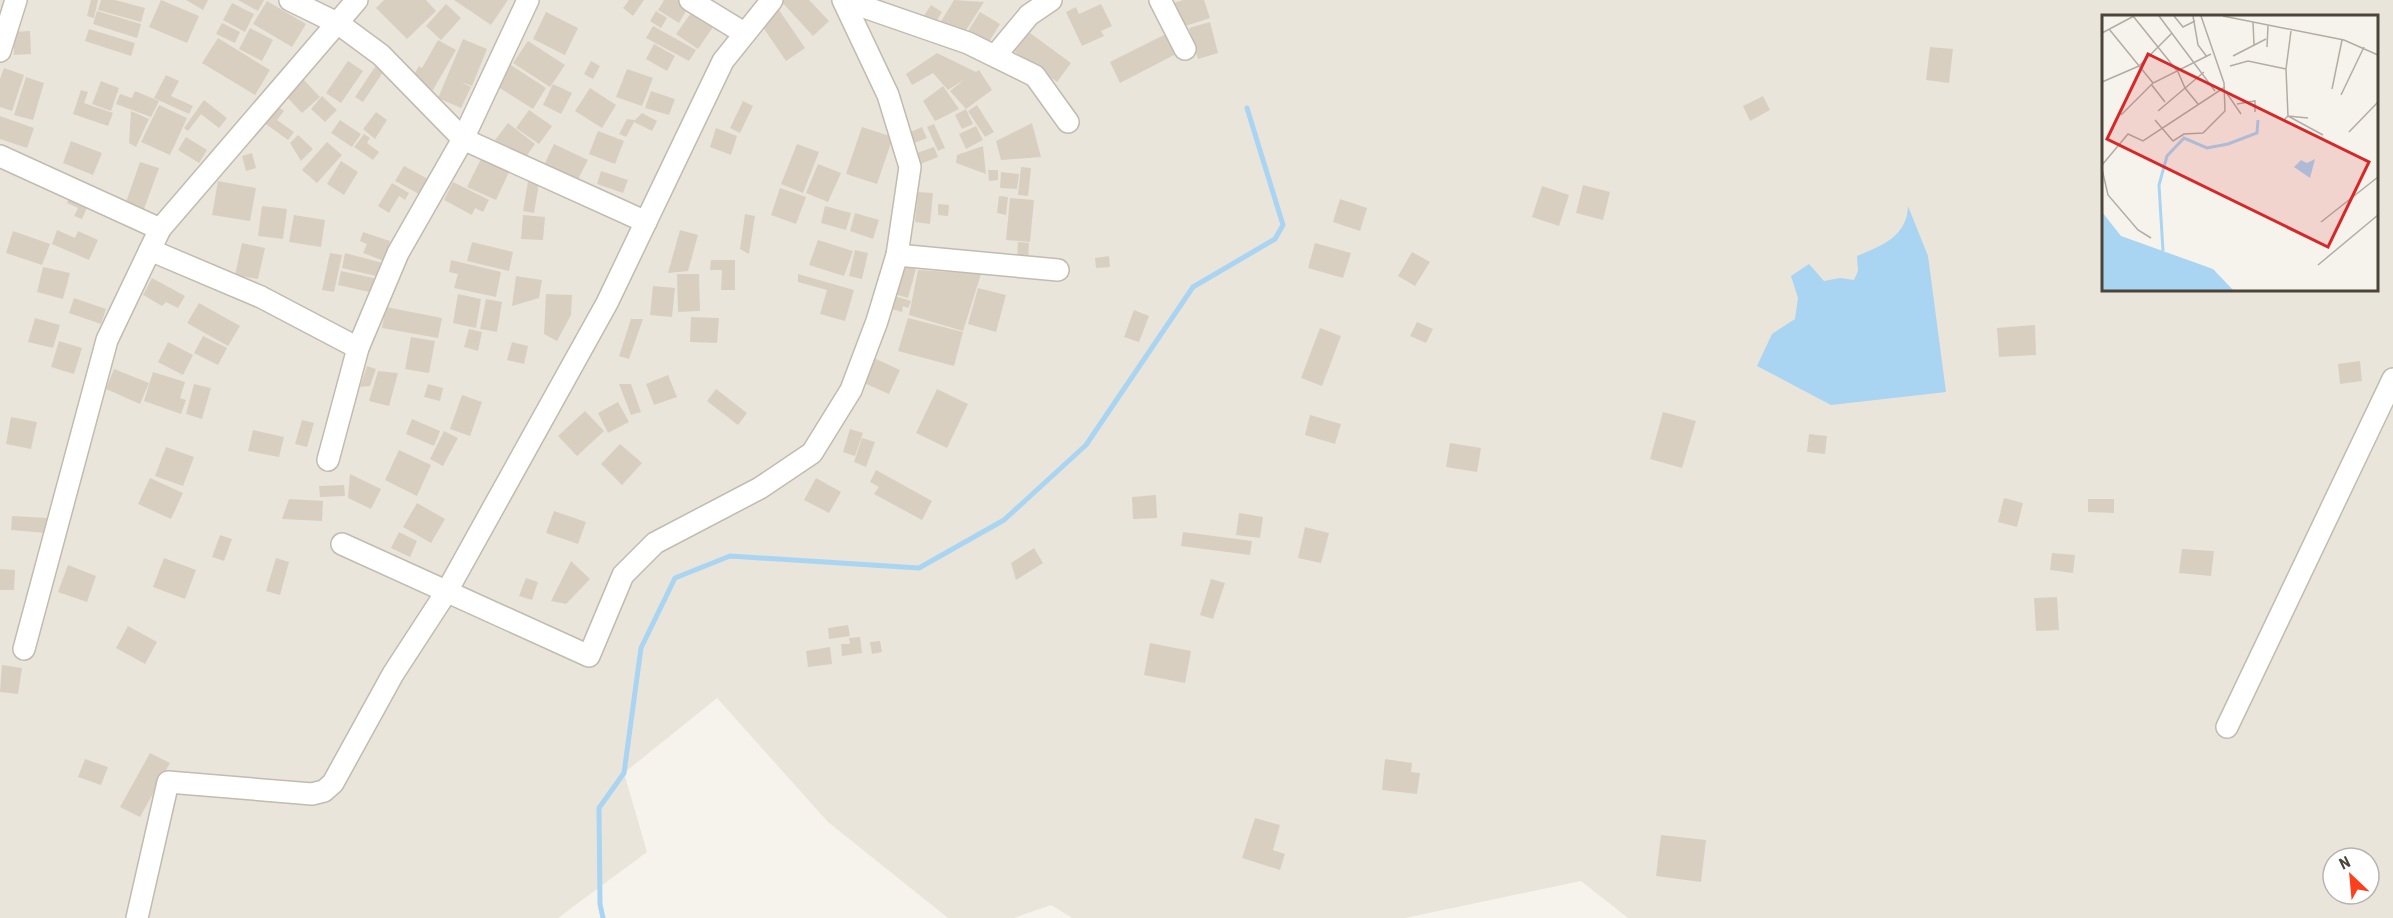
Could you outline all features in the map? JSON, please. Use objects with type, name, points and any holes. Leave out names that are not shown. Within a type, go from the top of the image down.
[{"type":"street","points":[[0,51],[16,0]]},
{"type":"street","points":[[290,0],[339,24],[381,55],[463,139],[646,222]]},
{"type":"street","points":[[24,649],[107,340],[160,229],[339,24],[357,0]]},
{"type":"street","points":[[327,460],[358,348],[398,254],[463,139],[528,0]]},
{"type":"street","points":[[690,0],[744,33]]},
{"type":"street","points":[[137,918],[168,782],[312,794],[324,791],[333,783],[393,674],[447,591],[607,303],[723,61],[772,0]]},
{"type":"street","points":[[844,0],[968,43],[1035,76],[1068,122]]},
{"type":"street","points":[[342,544],[590,656],[623,575],[655,543],[760,489],[812,453],[851,390],[877,321],[897,255],[910,168],[888,95],[844,0]]},
{"type":"street","points":[[995,56],[1029,15],[1051,0]]},
{"type":"street","points":[[1160,0],[1185,49]]},
{"type":"street","points":[[0,156],[160,229]]},
{"type":"street","points":[[150,250],[261,297],[358,348]]},
{"type":"street","points":[[897,255],[1059,270]]},
{"type":"street","points":[[2227,727],[2393,379]]},
{"type":"shaded area","points":[[0,0],[2393,0],[2393,918],[1628,918],[1581,881],[1405,918],[1072,918],[1051,905],[1014,918],[948,918],[828,822],[717,698],[624,773],[647,852],[558,918],[0,918]]},
{"type":"water","points":[[1908,206],[1928,256],[1946,392],[1831,405],[1757,366],[1772,334],[1795,319],[1798,298],[1791,276],[1809,264],[1824,281],[1840,278],[1854,280],[1858,271],[1857,256],[1883,244],[1898,233],[1907,217]]},
{"type":"building","points":[[91,0],[98,0],[94,18],[87,16]]},
{"type":"building","points":[[101,0],[115,0],[145,8],[141,22],[98,10]]},
{"type":"building","points":[[161,0],[199,16],[187,43],[149,27]]},
{"type":"building","points":[[186,0],[208,0],[203,10]]},
{"type":"building","points":[[238,0],[264,0],[258,11]]},
{"type":"building","points":[[384,0],[426,0],[436,11],[407,39],[376,8]]},
{"type":"building","points":[[454,0],[508,0],[491,25]]},
{"type":"building","points":[[629,0],[644,0],[633,16],[623,8]]},
{"type":"building","points":[[664,0],[679,0],[689,6],[679,23],[658,10]]},
{"type":"building","points":[[780,0],[809,0],[829,21],[813,36]]},
{"type":"building","points":[[954,0],[984,2],[959,41],[937,28]]},
{"type":"building","points":[[1183,0],[1204,0],[1210,18],[1176,29],[1168,5]]},
{"type":"building","points":[[267,1],[306,24],[292,47],[253,24]]},
{"type":"building","points":[[232,3],[254,14],[245,32],[223,20]]},
{"type":"building","points":[[446,4],[461,18],[441,40],[426,26]]},
{"type":"building","points":[[1101,4],[1112,26],[1101,31],[1104,36],[1082,46],[1066,12],[1076,7],[1079,14]]},
{"type":"building","points":[[931,5],[942,12],[930,31],[919,23]]},
{"type":"building","points":[[777,7],[805,48],[786,61],[758,20]]},
{"type":"building","points":[[694,9],[715,24],[698,49],[676,34]]},
{"type":"building","points":[[97,11],[141,24],[137,38],[93,24]]},
{"type":"building","points":[[656,11],[667,18],[661,28],[650,21]]},
{"type":"building","points":[[546,12],[578,28],[565,55],[533,39]]},
{"type":"building","points":[[980,12],[1000,24],[985,48],[965,36]]},
{"type":"building","points":[[1015,22],[1071,63],[1057,82],[1000,41]]},
{"type":"building","points":[[1210,22],[1218,53],[1198,59],[1189,28]]},
{"type":"building","points":[[222,23],[240,32],[235,43],[216,34]]},
{"type":"building","points":[[653,26],[696,50],[689,61],[646,38]]},
{"type":"building","points":[[250,28],[273,40],[262,61],[239,49]]},
{"type":"building","points":[[89,29],[135,43],[131,56],[85,41]]},
{"type":"building","points":[[30,31],[31,54],[14,55],[13,32]]},
{"type":"building","points":[[1168,33],[1178,53],[1120,83],[1110,62]]},
{"type":"building","points":[[218,38],[270,70],[255,95],[202,63]]},
{"type":"building","points":[[463,39],[487,49],[472,86],[461,82],[471,87],[461,108],[438,98]]},
{"type":"building","points":[[438,40],[456,50],[433,90],[412,78],[419,66],[422,68]]},
{"type":"building","points":[[528,41],[565,65],[550,87],[513,63]]},
{"type":"building","points":[[654,44],[675,56],[667,71],[646,59]]},
{"type":"building","points":[[1930,47],[1953,49],[1949,83],[1926,80]]},
{"type":"building","points":[[937,53],[976,72],[979,70],[992,90],[966,109],[950,91],[965,79],[948,90],[933,73],[912,85],[906,74]]},
{"type":"building","points":[[348,61],[363,71],[341,103],[326,93]]},
{"type":"building","points":[[591,61],[600,66],[593,79],[584,74]]},
{"type":"building","points":[[508,63],[546,88],[533,109],[495,85]]},
{"type":"building","points":[[375,67],[383,72],[363,102],[355,97]]},
{"type":"building","points":[[4,68],[24,75],[12,111],[0,107],[0,79]]},
{"type":"building","points":[[627,69],[653,78],[642,106],[616,97]]},
{"type":"building","points":[[166,75],[179,81],[171,96],[193,106],[189,114],[154,98]]},
{"type":"building","points":[[26,77],[44,83],[33,120],[14,115]]},
{"type":"building","points":[[303,79],[320,97],[302,113],[286,96]]},
{"type":"building","points":[[101,81],[119,88],[111,111],[92,104]]},
{"type":"building","points":[[553,84],[572,93],[561,114],[543,105]]},
{"type":"building","points":[[943,86],[959,109],[935,121],[923,101]]},
{"type":"building","points":[[590,88],[616,105],[602,128],[575,111]]},
{"type":"building","points":[[81,90],[88,92],[84,103],[113,113],[108,126],[73,114]]},
{"type":"building","points":[[135,91],[159,101],[151,117],[116,104],[120,94],[132,98]]},
{"type":"building","points":[[651,91],[675,99],[669,115],[645,108]]},
{"type":"building","points":[[322,96],[337,110],[325,122],[311,109]]},
{"type":"building","points":[[1763,96],[1770,110],[1750,121],[1743,106]]},
{"type":"building","points":[[204,100],[227,118],[219,128],[201,114],[188,131],[184,128]]},
{"type":"building","points":[[743,101],[753,106],[740,133],[730,128]]},
{"type":"building","points":[[159,105],[187,118],[170,155],[141,142]]},
{"type":"building","points":[[276,105],[284,111],[277,120],[294,132],[288,140],[263,122]]},
{"type":"building","points":[[977,105],[994,132],[985,137],[968,111]]},
{"type":"building","points":[[966,109],[973,124],[962,129],[955,115]]},
{"type":"building","points":[[529,110],[552,126],[539,144],[516,128]]},
{"type":"building","points":[[131,111],[149,119],[136,147],[129,143]]},
{"type":"building","points":[[376,112],[387,120],[375,139],[363,129]]},
{"type":"building","points":[[642,113],[657,121],[652,131],[634,122],[626,137],[619,134],[627,119],[635,120]]},
{"type":"building","points":[[0,116],[34,128],[27,148],[0,139]]},
{"type":"building","points":[[340,120],[361,134],[352,147],[331,133]]},
{"type":"building","points":[[508,123],[535,144],[523,161],[495,140]]},
{"type":"building","points":[[1032,123],[1041,157],[1001,160],[996,141]]},
{"type":"building","points":[[934,124],[945,148],[938,151],[927,127]]},
{"type":"building","points":[[976,126],[983,140],[966,149],[959,134]]},
{"type":"building","points":[[862,127],[893,137],[877,184],[846,174]]},
{"type":"building","points":[[922,127],[927,138],[912,144],[908,133]]},
{"type":"building","points":[[716,128],[737,136],[731,155],[710,147]]},
{"type":"building","points":[[598,131],[624,141],[615,164],[589,154]]},
{"type":"building","points":[[364,134],[370,138],[367,143],[379,152],[373,160],[354,147]]},
{"type":"building","points":[[298,135],[313,149],[301,161],[290,143]]},
{"type":"building","points":[[186,137],[207,150],[199,163],[178,150]]},
{"type":"building","points":[[71,141],[102,153],[93,175],[63,163]]},
{"type":"building","points":[[327,142],[342,155],[317,183],[302,170]]},
{"type":"building","points":[[554,144],[588,160],[576,183],[543,167]]},
{"type":"building","points":[[797,144],[819,152],[803,193],[781,184]]},
{"type":"building","points":[[983,146],[986,174],[956,163],[957,155]]},
{"type":"building","points":[[934,147],[938,157],[918,165],[914,154]]},
{"type":"building","points":[[252,153],[256,168],[246,171],[242,156]]},
{"type":"building","points":[[481,159],[509,172],[496,200],[467,187]]},
{"type":"building","points":[[341,161],[358,172],[344,195],[327,184]]},
{"type":"building","points":[[140,162],[159,168],[144,209],[126,202]]},
{"type":"building","points":[[818,164],[841,173],[828,202],[806,193]]},
{"type":"building","points":[[404,166],[428,179],[419,194],[395,181]]},
{"type":"building","points":[[1021,167],[1031,168],[1028,196],[1018,195]]},
{"type":"building","points":[[988,170],[998,170],[998,180],[989,181]]},
{"type":"building","points":[[601,171],[628,180],[623,193],[597,184]]},
{"type":"building","points":[[1001,172],[1019,174],[1017,189],[1000,188]]},
{"type":"building","points":[[218,181],[256,188],[250,221],[212,215]]},
{"type":"building","points":[[528,181],[539,183],[534,213],[523,211]]},
{"type":"building","points":[[453,182],[489,200],[483,212],[475,208],[472,215],[444,200]]},
{"type":"building","points":[[392,183],[409,193],[405,200],[399,196],[389,213],[378,206]]},
{"type":"building","points":[[1583,185],[1610,192],[1603,220],[1576,213]]},
{"type":"building","points":[[1542,186],[1569,195],[1559,226],[1532,217]]},
{"type":"building","points":[[780,188],[806,197],[796,224],[771,215]]},
{"type":"building","points":[[918,192],[933,193],[930,224],[915,222]]},
{"type":"building","points":[[71,193],[90,201],[82,219],[74,216],[78,208],[67,203]]},
{"type":"building","points":[[999,196],[1008,197],[1006,215],[997,213]]},
{"type":"building","points":[[1010,198],[1034,200],[1030,242],[1006,240]]},
{"type":"building","points":[[1340,199],[1367,208],[1360,231],[1333,222]]},
{"type":"building","points":[[938,204],[949,205],[948,216],[938,215]]},
{"type":"building","points":[[262,206],[287,209],[283,239],[258,236]]},
{"type":"building","points":[[825,206],[851,213],[846,230],[821,223]]},
{"type":"building","points":[[855,213],[879,220],[873,239],[850,231]]},
{"type":"building","points":[[745,214],[755,216],[749,254],[740,249]]},
{"type":"building","points":[[294,215],[325,220],[321,247],[289,242]]},
{"type":"building","points":[[523,215],[545,217],[543,240],[521,239]]},
{"type":"building","points":[[57,230],[75,238],[78,231],[98,240],[89,260],[52,244]]},
{"type":"building","points":[[680,230],[698,235],[688,271],[668,273]]},
{"type":"building","points":[[13,231],[50,244],[42,265],[6,253]]},
{"type":"building","points":[[363,232],[390,241],[384,261],[363,253],[367,244],[360,241]]},
{"type":"building","points":[[818,240],[853,251],[844,276],[809,265]]},
{"type":"building","points":[[472,242],[513,252],[509,271],[467,261]]},
{"type":"building","points":[[1018,242],[1029,243],[1028,261],[1017,261]]},
{"type":"building","points":[[242,243],[265,248],[258,279],[235,275]]},
{"type":"building","points":[[1315,243],[1351,253],[1343,278],[1308,268]]},
{"type":"building","points":[[855,250],[868,253],[862,279],[849,276]]},
{"type":"building","points":[[1412,252],[1430,262],[1415,286],[1398,276]]},
{"type":"building","points":[[330,253],[342,255],[334,292],[322,290]]},
{"type":"building","points":[[345,253],[383,263],[380,277],[342,268]]},
{"type":"building","points":[[1109,256],[1110,267],[1096,268],[1095,258]]},
{"type":"building","points":[[451,260],[501,272],[496,297],[454,288],[458,274],[449,272]]},
{"type":"building","points":[[711,260],[735,260],[735,290],[721,290],[722,270],[710,270]]},
{"type":"building","points":[[898,265],[916,269],[908,298],[891,293]]},
{"type":"building","points":[[43,267],[70,273],[63,299],[37,292]]},
{"type":"building","points":[[918,270],[981,274],[963,331],[909,315]]},
{"type":"building","points":[[341,271],[378,279],[374,293],[338,285]]},
{"type":"building","points":[[677,274],[699,274],[700,311],[678,312]]},
{"type":"building","points":[[798,274],[854,290],[845,321],[820,314],[827,290],[798,282]]},
{"type":"building","points":[[516,276],[542,280],[539,298],[512,306]]},
{"type":"building","points":[[152,278],[185,296],[178,308],[166,302],[162,306],[143,295]]},
{"type":"building","points":[[653,286],[675,288],[672,317],[650,315]]},
{"type":"building","points":[[978,288],[1006,295],[996,332],[968,324]]},
{"type":"building","points":[[458,294],[481,299],[476,328],[453,323]]},
{"type":"building","points":[[546,294],[572,295],[571,315],[557,341],[544,334]]},
{"type":"building","points":[[891,295],[911,301],[908,308],[903,306],[902,312],[888,308]]},
{"type":"building","points":[[74,298],[106,309],[101,324],[69,313]]},
{"type":"building","points":[[486,299],[502,302],[497,332],[480,329]]},
{"type":"building","points":[[199,303],[240,326],[228,346],[187,323]]},
{"type":"building","points":[[386,307],[442,318],[438,338],[382,328]]},
{"type":"building","points":[[1134,310],[1149,316],[1139,342],[1124,337]]},
{"type":"building","points":[[691,317],[719,318],[717,343],[690,342]]},
{"type":"building","points":[[35,318],[60,325],[53,348],[28,342]]},
{"type":"building","points":[[908,318],[963,332],[954,366],[898,351]]},
{"type":"building","points":[[631,319],[643,319],[629,359],[619,356]]},
{"type":"building","points":[[1417,322],[1433,329],[1426,343],[1410,336]]},
{"type":"building","points":[[2035,325],[2036,355],[1999,357],[1997,328]]},
{"type":"building","points":[[1320,328],[1341,336],[1322,386],[1301,378]]},
{"type":"building","points":[[469,329],[482,332],[478,351],[464,347]]},
{"type":"building","points":[[203,336],[227,348],[218,365],[194,353]]},
{"type":"building","points":[[411,337],[435,341],[429,373],[405,369]]},
{"type":"building","points":[[59,341],[82,348],[74,374],[51,367]]},
{"type":"building","points":[[168,342],[193,355],[183,375],[158,362]]},
{"type":"building","points":[[512,342],[528,346],[524,364],[507,360]]},
{"type":"building","points":[[874,358],[900,370],[889,394],[864,383]]},
{"type":"building","points":[[2360,361],[2362,381],[2340,384],[2338,364]]},
{"type":"building","points":[[367,366],[376,369],[370,386],[360,387]]},
{"type":"building","points":[[114,369],[149,383],[140,404],[106,389]]},
{"type":"building","points":[[378,371],[398,373],[389,406],[369,401]]},
{"type":"building","points":[[153,372],[185,382],[180,398],[186,400],[181,414],[144,401]]},
{"type":"building","points":[[668,375],[677,397],[654,405],[646,384]]},
{"type":"building","points":[[194,384],[211,388],[202,419],[186,414]]},
{"type":"building","points":[[428,384],[443,388],[440,401],[424,397]]},
{"type":"building","points":[[619,384],[631,384],[641,412],[631,415]]},
{"type":"building","points":[[716,389],[747,413],[738,425],[707,401]]},
{"type":"building","points":[[937,389],[968,404],[947,448],[916,433]]},
{"type":"building","points":[[462,395],[482,402],[470,436],[450,429]]},
{"type":"building","points":[[618,402],[629,422],[608,433],[598,413]]},
{"type":"building","points":[[585,411],[604,431],[577,456],[558,436]]},
{"type":"building","points":[[1663,412],[1696,421],[1682,468],[1650,459]]},
{"type":"building","points":[[1310,415],[1341,424],[1335,444],[1305,435]]},
{"type":"building","points":[[11,417],[37,422],[31,449],[6,444]]},
{"type":"building","points":[[412,419],[440,431],[434,446],[406,434]]},
{"type":"building","points":[[302,420],[314,423],[307,447],[295,444]]},
{"type":"building","points":[[850,429],[863,433],[855,456],[843,452]]},
{"type":"building","points":[[253,430],[284,437],[279,457],[248,451]]},
{"type":"building","points":[[444,431],[458,438],[443,466],[430,459]]},
{"type":"building","points":[[1809,434],[1827,436],[1825,454],[1807,452]]},
{"type":"building","points":[[862,438],[875,442],[866,467],[854,462]]},
{"type":"building","points":[[1450,443],[1481,448],[1477,472],[1446,467]]},
{"type":"building","points":[[620,444],[642,463],[622,485],[601,464]]},
{"type":"building","points":[[166,447],[194,457],[183,486],[155,476]]},
{"type":"building","points":[[399,450],[431,465],[417,496],[385,480]]},
{"type":"building","points":[[876,470],[932,501],[922,520],[874,494],[879,487],[870,482]]},
{"type":"building","points":[[350,474],[381,489],[371,509],[348,498]]},
{"type":"building","points":[[150,478],[183,493],[171,519],[138,504]]},
{"type":"building","points":[[816,478],[841,492],[829,513],[804,500]]},
{"type":"building","points":[[344,485],[345,496],[320,497],[319,486]]},
{"type":"building","points":[[1156,495],[1157,518],[1133,519],[1132,497]]},
{"type":"building","points":[[2004,498],[2023,503],[2017,527],[1998,522]]},
{"type":"building","points":[[289,499],[323,501],[322,521],[282,519]]},
{"type":"building","points":[[2088,499],[2114,499],[2114,513],[2088,512]]},
{"type":"building","points":[[417,503],[445,519],[431,543],[403,527]]},
{"type":"building","points":[[554,511],[586,522],[578,544],[546,533]]},
{"type":"building","points":[[1239,513],[1263,517],[1260,538],[1236,535]]},
{"type":"building","points":[[12,516],[47,518],[46,533],[11,530]]},
{"type":"building","points":[[1305,527],[1329,533],[1321,563],[1298,558]]},
{"type":"building","points":[[399,532],[417,541],[410,557],[391,548]]},
{"type":"building","points":[[1183,532],[1252,541],[1250,555],[1181,546]]},
{"type":"building","points":[[220,535],[232,539],[224,561],[212,557]]},
{"type":"building","points":[[1034,548],[1043,563],[1016,580],[1011,563]]},
{"type":"building","points":[[2182,549],[2214,551],[2211,576],[2179,573]]},
{"type":"building","points":[[2052,553],[2075,555],[2073,573],[2050,570]]},
{"type":"building","points":[[164,558],[196,570],[185,599],[153,587]]},
{"type":"building","points":[[276,558],[289,562],[280,595],[266,591]]},
{"type":"building","points":[[571,561],[590,579],[566,604],[551,601]]},
{"type":"building","points":[[68,565],[96,576],[87,602],[58,592]]},
{"type":"building","points":[[0,569],[15,570],[14,590],[0,590]]},
{"type":"building","points":[[526,578],[538,582],[532,600],[519,596]]},
{"type":"building","points":[[1211,579],[1225,583],[1213,619],[1200,615]]},
{"type":"building","points":[[2057,597],[2059,630],[2036,631],[2034,598]]},
{"type":"building","points":[[848,625],[850,636],[829,639],[828,628]]},
{"type":"building","points":[[128,626],[157,642],[145,664],[116,648]]},
{"type":"building","points":[[860,637],[862,653],[842,656],[841,644],[850,644],[849,638]]},
{"type":"building","points":[[880,641],[882,652],[872,654],[870,642]]},
{"type":"building","points":[[1150,643],[1191,651],[1185,683],[1144,675]]},
{"type":"building","points":[[830,647],[832,664],[808,667],[806,651]]},
{"type":"building","points":[[2,665],[22,668],[18,694],[0,692]]},
{"type":"building","points":[[150,753],[170,763],[140,817],[120,807]]},
{"type":"building","points":[[85,759],[108,767],[101,785],[78,777]]},
{"type":"building","points":[[1385,759],[1412,763],[1411,772],[1420,773],[1417,794],[1382,790]]},
{"type":"building","points":[[1255,818],[1280,825],[1273,850],[1285,854],[1280,870],[1242,858]]},
{"type":"building","points":[[1661,835],[1706,840],[1701,882],[1656,876]]},
{"type":"waterway","points":[[603,918],[600,904],[599,808],[624,773],[641,648],[675,578],[730,556],[919,568],[1004,520],[1086,445],[1193,287],[1275,239],[1283,225],[1247,108]]}]
